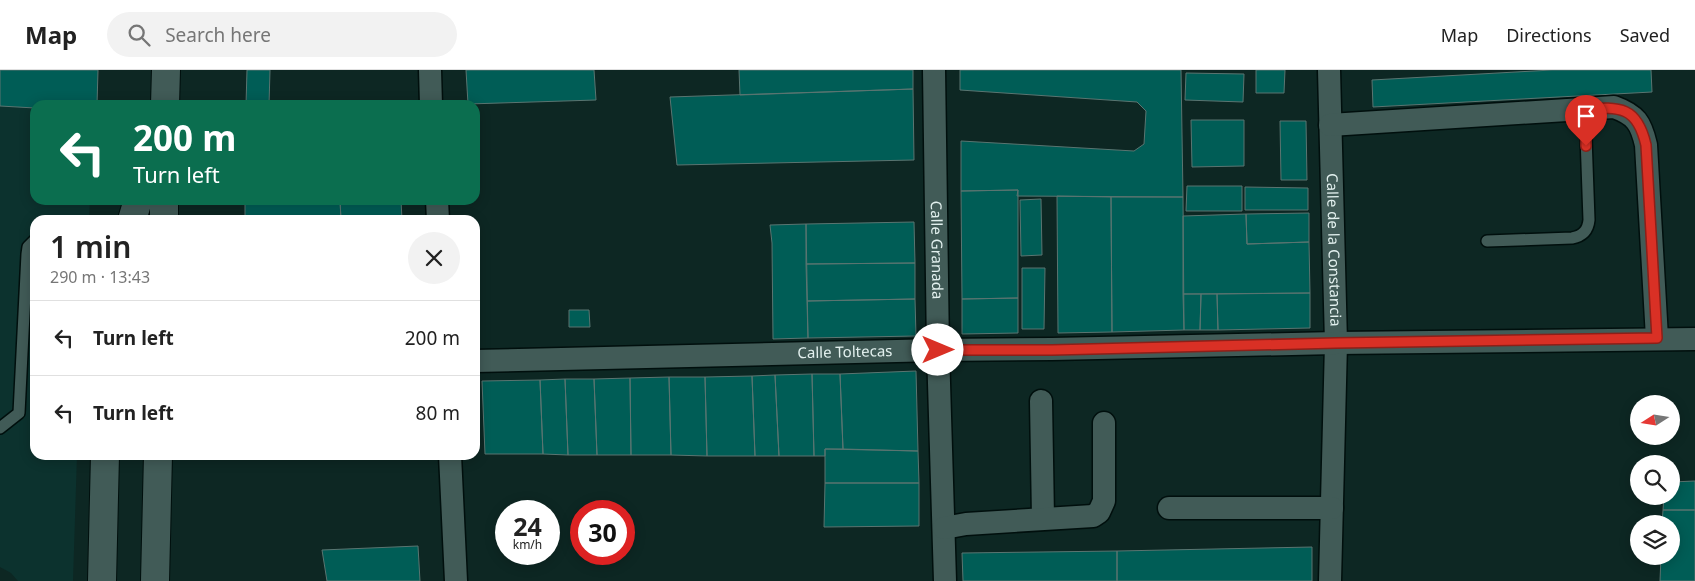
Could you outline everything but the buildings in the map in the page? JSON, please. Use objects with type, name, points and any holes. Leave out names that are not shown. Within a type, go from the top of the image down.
[{"type":"main road","points":[[165,100],[166,70]]},
{"type":"main road","points":[[102,581],[105,460]]},
{"type":"main road","points":[[155,581],[158,460]]},
{"type":"street","points":[[430,70],[432,100]]},
{"type":"street","name":"Calle Granada","points":[[934,70],[938,350],[945,581]]},
{"type":"street","name":"Calle de la Constancia","points":[[1329,70],[1336,343],[1330,581]]},
{"type":"street","points":[[1330,125],[1614,107],[1625,111],[1635,118],[1643,129],[1646,145],[1657,338]]},
{"type":"street","name":"Calle Toltecas","points":[[480,361],[938,350],[1052,350],[1336,343],[1695,339]]},
{"type":"street","points":[[1041,401],[1043,518]]},
{"type":"street","points":[[944,528],[966,524],[1043,518],[1086,518],[1093,516],[1103,507],[1104,501],[1104,422]]},
{"type":"street","points":[[450,460],[456,581]]},
{"type":"street","points":[[1169,508],[1332,508]]},
{"type":"lane","points":[[1486,241],[1572,238],[1579,237],[1584,232],[1589,220],[1585,109]]},
{"type":"lane","points":[[0,428],[19,413],[27,254],[30,245]]},
{"type":"shaded area","points":[[0,70],[30,100],[30,205],[90,205],[89,215],[30,215],[30,460],[77,460],[73,581],[18,581],[11,573],[0,567]]},
{"type":"route","points":[[938,350],[1052,350],[1657,338],[1646,145],[1643,129],[1635,118],[1625,111],[1614,107],[1585,109],[1586,146]]}]
